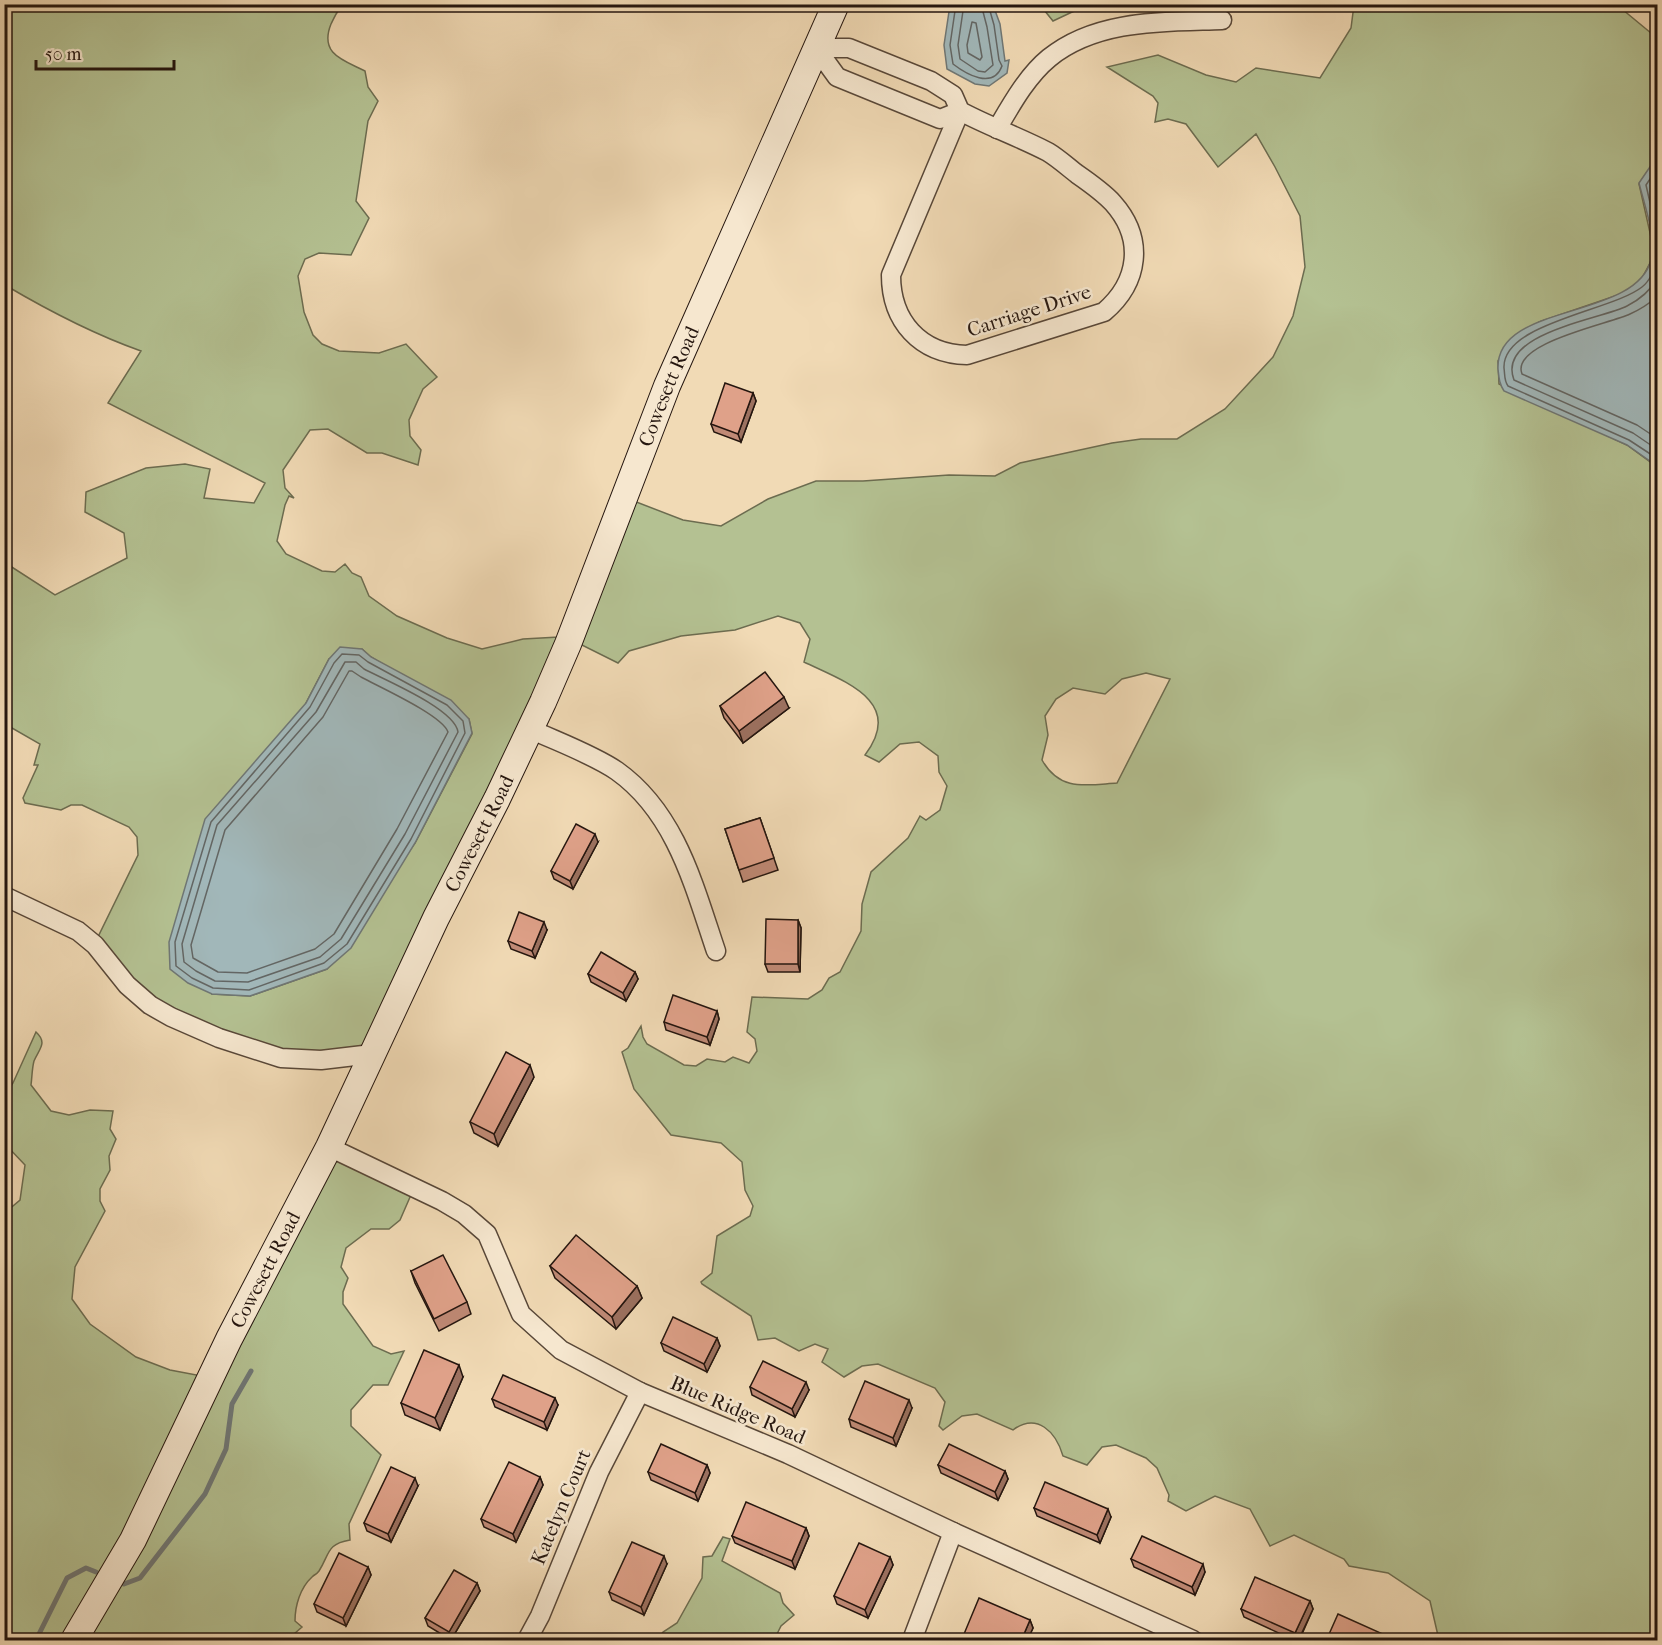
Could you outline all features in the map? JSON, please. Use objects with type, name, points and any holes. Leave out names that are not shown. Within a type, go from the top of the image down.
[{"type":"main road","name":"Cowesett Road","points":[[74,1641],[133,1540],[229,1339],[329,1147],[436,918],[530,729],[568,644],[669,380],[836,4]]},
{"type":"street","points":[[997,129],[1014,100],[1048,59],[1079,41],[1134,24],[1222,20]]},
{"type":"street","points":[[816,48],[837,77],[940,119],[960,111]]},
{"type":"street","name":"Carriage Drive","points":[[816,48],[849,48],[931,81],[953,95],[960,111],[1050,153],[1102,192],[1126,224],[1131,234],[1135,255],[1125,290],[1104,312],[967,355],[945,352],[926,345],[910,331],[898,313],[893,299],[891,275],[960,111]]},
{"type":"street","points":[[530,729],[617,771],[652,803],[679,845],[716,951]]},
{"type":"street","points":[[4,896],[78,930],[95,945],[128,985],[150,1005],[219,1038],[281,1058],[321,1060],[372,1054]]},
{"type":"street","name":"Blue Ridge Road","points":[[329,1147],[415,1187],[464,1214],[487,1234],[521,1314],[561,1350],[640,1392],[788,1454],[1193,1641]]},
{"type":"street","name":"Katelyn Court","points":[[527,1641],[540,1616],[599,1472],[640,1392]]},
{"type":"street","points":[[912,1641],[953,1532]]},
{"type":"green space","points":[[5,5],[344,5],[331,24],[328,42],[335,55],[365,71],[368,87],[378,101],[368,121],[356,201],[369,218],[351,255],[319,253],[305,259],[298,276],[304,312],[313,335],[322,344],[339,351],[379,353],[406,344],[437,377],[423,389],[409,420],[410,436],[421,450],[418,465],[382,453],[367,453],[328,429],[310,430],[283,470],[285,488],[294,498],[289,496],[285,505],[277,541],[286,554],[322,571],[335,572],[345,564],[352,573],[361,577],[369,596],[397,616],[447,638],[482,649],[523,639],[559,637],[626,498],[683,520],[721,526],[768,499],[816,481],[863,481],[949,475],[995,476],[1020,463],[1112,443],[1141,439],[1177,439],[1225,409],[1273,357],[1293,316],[1305,267],[1300,216],[1256,134],[1218,167],[1186,124],[1168,119],[1155,122],[1158,103],[1153,96],[1107,67],[1158,55],[1206,75],[1236,82],[1256,68],[1320,78],[1351,28],[1354,5],[1617,5],[1657,38],[1657,158],[1639,184],[1653,246],[1651,261],[1640,282],[1621,294],[1539,322],[1505,347],[1498,361],[1499,384],[1627,445],[1657,467],[1657,1640],[1439,1640],[1430,1601],[1388,1573],[1349,1566],[1344,1559],[1294,1535],[1270,1546],[1250,1509],[1215,1496],[1186,1511],[1168,1501],[1169,1495],[1157,1468],[1146,1458],[1116,1445],[1102,1447],[1087,1465],[1063,1456],[1056,1439],[1038,1424],[1030,1423],[1013,1430],[977,1414],[962,1416],[943,1430],[939,1426],[945,1402],[935,1388],[878,1364],[862,1366],[844,1377],[822,1362],[828,1349],[815,1344],[799,1351],[775,1338],[758,1340],[751,1316],[702,1284],[701,1282],[712,1273],[717,1236],[750,1216],[753,1206],[745,1190],[742,1162],[721,1143],[671,1135],[634,1089],[622,1052],[628,1048],[641,1026],[647,1044],[684,1065],[696,1066],[707,1059],[725,1062],[733,1057],[749,1063],[757,1051],[755,1039],[747,1032],[752,997],[808,999],[822,990],[829,978],[840,972],[861,931],[862,904],[871,872],[908,838],[920,816],[926,820],[940,810],[947,786],[939,772],[938,756],[919,742],[900,744],[879,762],[865,755],[876,736],[878,720],[874,707],[864,695],[851,686],[804,662],[810,639],[800,623],[778,616],[735,630],[681,636],[629,651],[618,663],[572,640],[369,1056],[282,1058],[145,1000],[96,941],[138,855],[137,837],[129,827],[82,805],[71,805],[61,810],[25,803],[23,798],[38,765],[34,765],[40,744],[5,724],[4,562],[55,595],[127,558],[124,533],[85,512],[86,492],[146,468],[185,464],[210,469],[204,498],[254,503],[265,483],[108,403],[141,351],[72,321],[5,285]],"holes":[[[362,649],[469,719],[472,734],[415,843],[327,969],[250,996],[212,994],[306,703],[329,659]],[[1146,673],[1170,679],[1117,783],[1075,784],[1065,782],[1049,770],[1042,760],[1048,735],[1045,716],[1056,699],[1073,688],[1105,694],[1122,679]]]},
{"type":"green space","points":[[1040,5],[1087,5],[1053,21]]},
{"type":"green space","points":[[36,1032],[42,1043],[34,1061],[31,1085],[51,1111],[69,1115],[90,1110],[113,1111],[110,1129],[116,1139],[109,1156],[110,1170],[100,1189],[100,1201],[105,1211],[75,1267],[72,1299],[90,1324],[136,1357],[170,1370],[212,1378],[326,1153],[414,1188],[400,1220],[389,1229],[371,1229],[346,1248],[341,1267],[348,1278],[343,1292],[343,1304],[373,1346],[391,1354],[404,1351],[388,1385],[373,1385],[351,1410],[351,1426],[381,1455],[349,1524],[350,1540],[333,1547],[319,1571],[304,1586],[295,1615],[295,1621],[302,1627],[287,1640],[5,1640],[4,1210],[7,1211],[20,1200],[25,1165],[5,1144],[5,1095],[13,1083]]},
{"type":"green space","points":[[723,1537],[730,1539],[722,1561],[780,1593],[783,1603],[794,1615],[781,1626],[774,1640],[657,1640],[663,1632],[677,1623],[702,1578],[703,1557],[712,1556]]},
{"type":"water","points":[[950,5],[993,5],[1000,24],[1005,61],[1009,60],[1007,73],[989,86],[975,84],[947,69],[944,45]]},
{"type":"water","points":[[1658,158],[1657,466],[1627,445],[1504,391],[1498,369],[1503,348],[1518,332],[1541,321],[1595,304],[1620,293],[1640,279],[1651,260],[1652,242],[1639,183]]},
{"type":"water","points":[[340,647],[362,649],[371,657],[451,700],[469,719],[472,733],[415,843],[351,948],[327,969],[250,996],[212,994],[188,983],[170,969],[169,942],[205,819],[306,703],[329,659]]},
{"type":"building","points":[[725,383],[753,393],[738,434],[711,424]]},
{"type":"building","points":[[765,672],[784,697],[739,731],[720,706]]},
{"type":"building","points":[[760,818],[774,858],[739,870],[725,829]]},
{"type":"building","points":[[576,824],[595,834],[570,881],[551,871]]},
{"type":"building","points":[[519,912],[544,922],[532,951],[508,941]]},
{"type":"building","points":[[766,919],[798,920],[798,964],[765,964]]},
{"type":"building","points":[[601,952],[635,972],[623,993],[588,974]]},
{"type":"building","points":[[673,995],[717,1011],[707,1037],[664,1022]]},
{"type":"building","points":[[506,1052],[530,1065],[494,1134],[470,1122]]},
{"type":"building","points":[[576,1235],[637,1286],[612,1317],[550,1266]]},
{"type":"building","points":[[443,1255],[467,1302],[434,1319],[411,1271]]},
{"type":"building","points":[[673,1317],[717,1338],[704,1364],[661,1343]]},
{"type":"building","points":[[424,1350],[459,1365],[435,1418],[401,1403]]},
{"type":"building","points":[[763,1361],[806,1382],[792,1409],[750,1387]]},
{"type":"building","points":[[503,1375],[555,1398],[544,1422],[492,1399]]},
{"type":"building","points":[[865,1381],[909,1400],[893,1438],[849,1419]]},
{"type":"building","points":[[661,1444],[707,1465],[695,1493],[648,1472]]},
{"type":"building","points":[[949,1444],[1005,1471],[995,1492],[938,1465]]},
{"type":"building","points":[[509,1462],[540,1477],[513,1534],[481,1519]]},
{"type":"building","points":[[391,1467],[415,1478],[388,1534],[364,1523]]},
{"type":"building","points":[[1045,1482],[1108,1509],[1097,1535],[1034,1508]]},
{"type":"building","points":[[746,1502],[806,1528],[792,1561],[732,1536]]},
{"type":"building","points":[[1142,1536],[1203,1564],[1192,1587],[1131,1559]]},
{"type":"building","points":[[632,1542],[664,1556],[641,1607],[609,1592]]},
{"type":"building","points":[[859,1543],[890,1557],[865,1610],[834,1596]]},
{"type":"building","points":[[339,1553],[368,1567],[343,1618],[314,1604]]},
{"type":"building","points":[[454,1570],[477,1583],[449,1632],[425,1618]]},
{"type":"building","points":[[1255,1577],[1310,1601],[1295,1633],[1241,1609]]},
{"type":"building","points":[[979,1598],[1030,1620],[1021,1641],[979,1641],[964,1634]]},
{"type":"building","points":[[1338,1614],[1394,1639],[1393,1641],[1326,1641]]},
{"type":"building","points":[[582,1634],[597,1641],[579,1641]]},
{"type":"waterway","points":[[124,1584],[140,1578],[205,1494],[226,1449],[232,1404],[251,1371]]},
{"type":"waterway","points":[[36,1640],[67,1578],[86,1568],[96,1572]]}]
